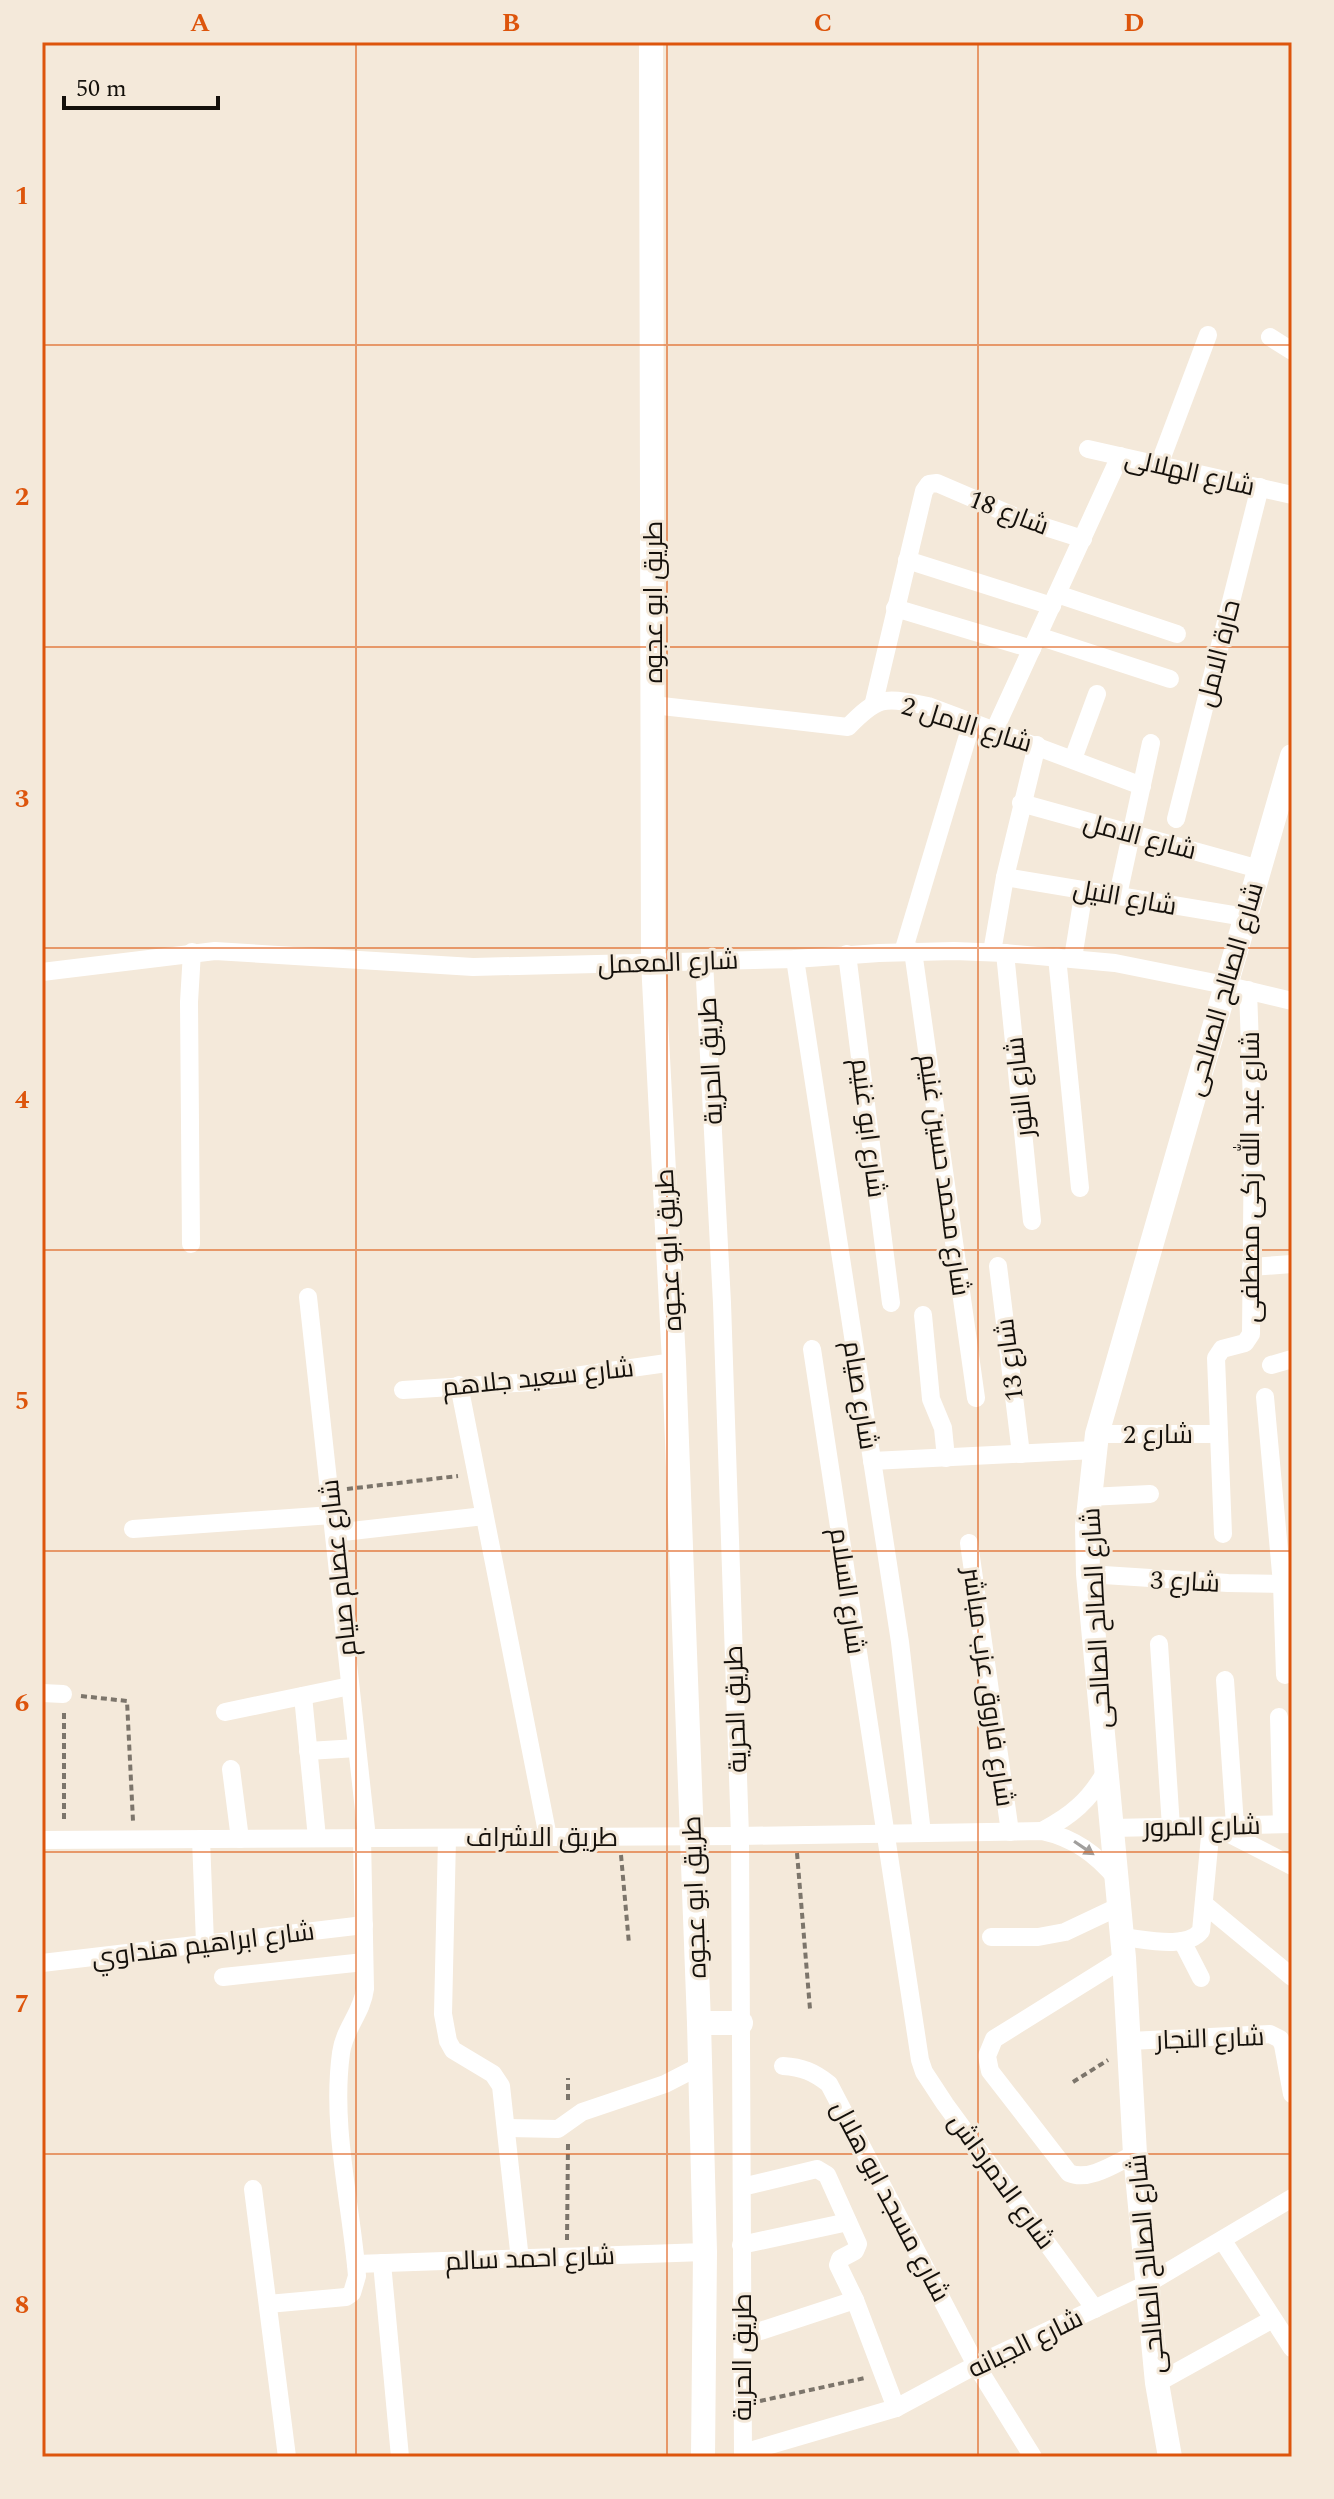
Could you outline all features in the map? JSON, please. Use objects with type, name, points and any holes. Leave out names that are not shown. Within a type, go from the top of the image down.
[{"type":"street","name":"طريق ابو عجوه","points":[[651,42],[653,962],[674,1362],[699,2023],[705,2252],[703,2457]]},
{"type":"street","points":[[1159,465],[1208,335]]},
{"type":"street","points":[[1270,337],[1292,351]]},
{"type":"street","name":"شارع الهلالى","points":[[1088,449],[1292,495]]},
{"type":"street","points":[[995,729],[1120,456]]},
{"type":"street","name":"شارع 18","points":[[907,560],[924,491],[929,484],[937,483],[1023,520],[1083,539]]},
{"type":"street","name":"حارة الامل","points":[[1176,819],[1260,487]]},
{"type":"street","points":[[874,702],[907,560],[1177,634]]},
{"type":"street","points":[[895,608],[1170,679]]},
{"type":"street","points":[[1073,759],[1097,694]]},
{"type":"street","name":"شارع الامل 2","points":[[653,705],[848,727],[874,702],[895,699],[928,706],[995,729],[1142,786]]},
{"type":"street","points":[[908,952],[972,722]]},
{"type":"street","points":[[1118,895],[1151,743]]},
{"type":"street","name":"شارع النور","points":[[1032,1221],[999,953],[1005,877],[1037,745]]},
{"type":"street","name":"شارع الصالح الصالحى","points":[[1170,2457],[1157,2383],[1135,2154],[1120,1906],[1088,1574],[1089,1497],[1096,1442],[1237,987],[1245,917],[1259,869],[1284,811],[1292,756]]},
{"type":"street","name":"شارع الامل","points":[[1021,803],[1259,869]]},
{"type":"street","name":"شارع النيل","points":[[1005,877],[1245,917]]},
{"type":"street","points":[[1080,1188],[1065,958],[1084,890]]},
{"type":"street","points":[[191,1244],[189,1002],[192,952]]},
{"type":"street","name":"شارع المعمل","points":[[42,972],[192,952],[241,952],[453,967],[795,959],[908,952],[999,953],[1129,966],[1292,1001]]},
{"type":"street","name":"شارع محمد حسين غنيم","points":[[908,952],[976,1398]]},
{"type":"street","name":"شارع ابو غنيم","points":[[847,954],[891,1303]]},
{"type":"street","name":"شارع صيام","points":[[795,959],[900,1642],[922,1833]]},
{"type":"street","name":"طريق الحرية","points":[[704,961],[722,1303],[740,1836],[743,2455]]},
{"type":"street","name":"شارع عبد الله زكى مصطفى","points":[[1223,1534],[1216,1358],[1222,1349],[1245,1343],[1251,1334],[1253,1130],[1237,987]]},
{"type":"street","points":[[1251,1267],[1292,1264]]},
{"type":"street","name":"شارع 13","points":[[998,1266],[1021,1454]]},
{"type":"street","name":"شارع عصام صيام","points":[[308,1297],[364,1838],[364,1999],[343,2043],[339,2084],[340,2138],[356,2264]]},
{"type":"street","points":[[923,1315],[931,1399],[943,1428],[946,1458]]},
{"type":"street","name":"شارع السلام","points":[[812,1349],[917,2049]]},
{"type":"street","points":[[1271,1365],[1292,1359]]},
{"type":"street","name":"شارع سعيد جلاهم","points":[[403,1390],[532,1382],[674,1362]]},
{"type":"street","points":[[459,1385],[548,1837]]},
{"type":"street","points":[[1265,1397],[1283,1487],[1288,1614],[1285,1675]]},
{"type":"street","name":"شارع 2","points":[[872,1461],[1021,1454],[1096,1442],[1219,1434]]},
{"type":"street","points":[[1089,1497],[1150,1494]]},
{"type":"street","points":[[133,1529],[333,1524],[484,1516]]},
{"type":"street","name":"شارع فاروق عزب مباشر","points":[[969,1543],[1010,1832]]},
{"type":"street","name":"شارع 3","points":[[1088,1574],[1169,1581],[1287,1582]]},
{"type":"street","points":[[1159,1644],[1171,1827]]},
{"type":"street","points":[[1225,1680],[1235,1825]]},
{"type":"street","points":[[225,1712],[350,1686]]},
{"type":"street","points":[[42,1693],[63,1694]]},
{"type":"street","points":[[303,1696],[317,1838]]},
{"type":"street","points":[[1279,1717],[1287,1824]]},
{"type":"street","points":[[308,1751],[357,1748]]},
{"type":"street","points":[[231,1769],[240,1839]]},
{"type":"street","name":"طريق الاشراف","points":[[1042,1831],[1074,1812],[1087,1800],[1106,1771]]},
{"type":"street","name":"شارع المرور","points":[[1112,1828],[1287,1824]]},
{"type":"street","points":[[1135,2154],[1087,2176],[1069,2173],[990,2071],[987,2056],[994,2039],[1123,1948],[1196,1937],[1201,1931],[1212,1826],[1292,1866]]},
{"type":"street","name":"طريق الاشراف","points":[[42,1840],[1042,1831],[1077,1843],[1106,1865],[1117,1879]]},
{"type":"street","points":[[447,1838],[443,2014],[448,2041],[453,2050],[477,2062],[493,2074],[501,2086],[520,2260]]},
{"type":"street","points":[[201,1839],[205,1943]]},
{"type":"street","points":[[1204,1904],[1292,1977]]},
{"type":"street","points":[[991,1937],[1038,1937],[1065,1932],[1120,1906]]},
{"type":"street","name":"شارع ابراهيم هنداوي","points":[[42,1963],[364,1925]]},
{"type":"street","points":[[1182,1941],[1201,1978]]},
{"type":"street","points":[[223,1977],[364,1962]]},
{"type":"street","points":[[699,2023],[741,2023]]},
{"type":"street","name":"شارع النجار","points":[[1130,2043],[1270,2034],[1280,2039],[1283,2045],[1292,2094]]},
{"type":"street","name":"شارع الدمرداش","points":[[917,2049],[924,2072],[945,2104],[1095,2309]]},
{"type":"street","points":[[507,2128],[552,2129],[568,2123],[582,2112],[653,2088],[700,2066]]},
{"type":"street","name":"شارع مسجد ابو هلال","points":[[783,2066],[815,2072],[829,2084],[976,2365],[1033,2457]]},
{"type":"street","points":[[742,2187],[817,2169],[827,2175],[857,2242],[857,2250],[841,2258],[838,2263],[885,2374],[896,2408]]},
{"type":"street","points":[[253,2189],[287,2457]]},
{"type":"street","name":"شارع الجبانه","points":[[743,2455],[896,2408],[976,2365],[1147,2284],[1288,2207]]},
{"type":"street","points":[[741,2245],[848,2222]]},
{"type":"street","points":[[1223,2241],[1291,2343]]},
{"type":"street","name":"شارع احمد سالم","points":[[356,2264],[705,2252]]},
{"type":"street","points":[[382,2263],[400,2457]]},
{"type":"street","points":[[268,2304],[346,2297],[354,2287],[356,2264]]},
{"type":"street","points":[[742,2337],[855,2300]]},
{"type":"street","points":[[1157,2383],[1273,2319]]},
{"type":"street","points":[[792,2439],[804,2457]]},
{"type":"path","points":[[329,1491],[476,1474]]},
{"type":"path","points":[[63,1840],[63,1694],[127,1701],[133,1839]]},
{"type":"path","points":[[795,1835],[810,2009]]},
{"type":"path","points":[[619,1837],[629,1944]]},
{"type":"path","points":[[1073,2082],[1130,2043]]},
{"type":"path","points":[[567,2258],[568,2078]]},
{"type":"path","points":[[742,2405],[885,2374]]}]
